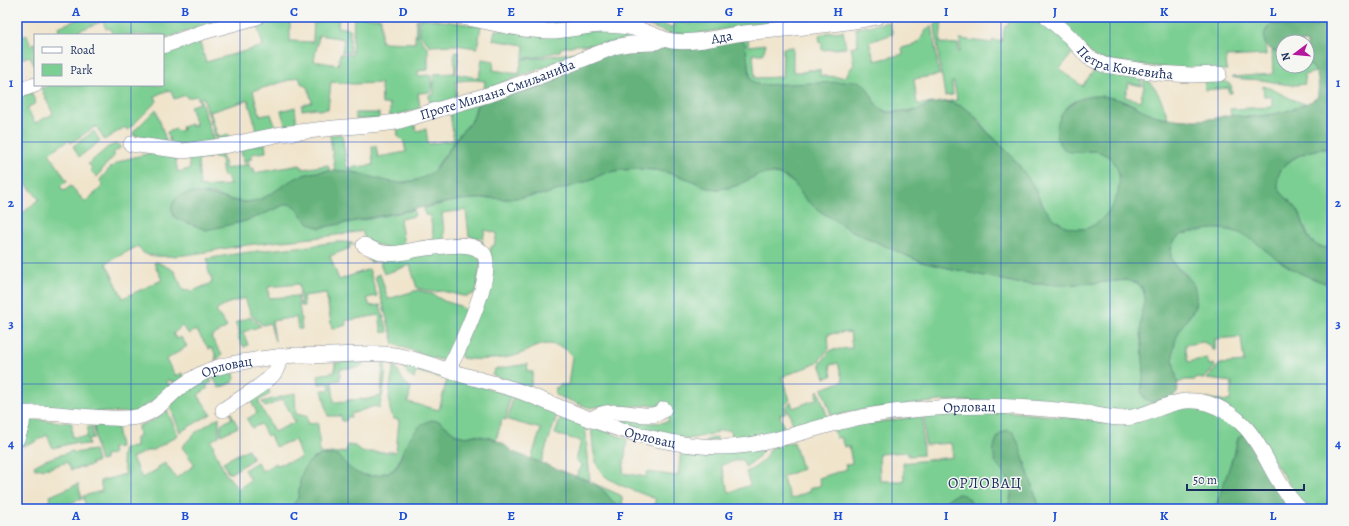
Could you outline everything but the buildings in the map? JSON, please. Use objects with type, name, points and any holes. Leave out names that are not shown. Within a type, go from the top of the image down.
[{"type":"street","points":[[164,46],[203,32],[257,17]]},
{"type":"street","points":[[463,17],[523,30],[538,31],[552,31],[603,25],[637,29],[661,38]]},
{"type":"street","name":"Ада","points":[[661,38],[672,41],[701,40],[727,35],[860,21],[877,17]]},
{"type":"street","name":"Петра Коњевића","points":[[1047,17],[1070,37],[1088,57],[1104,65],[1158,73],[1191,75],[1219,74]]},
{"type":"street","name":"Проте Милана Смиљанића","points":[[131,144],[183,151],[281,134],[396,122],[494,93],[614,47],[629,44],[653,43],[661,38]]},
{"type":"street","points":[[17,91],[34,85]]},
{"type":"street","points":[[364,245],[384,253],[394,254],[459,245],[478,249],[484,254],[487,263],[482,291],[457,354],[448,370]]},
{"type":"street","name":"Орловац","points":[[20,414],[41,412],[107,418],[143,416],[161,405],[179,389],[200,374],[214,368],[280,356],[386,354],[397,355],[513,389],[591,420],[648,438],[716,447],[752,444],[785,438],[840,421],[872,415],[926,409],[980,406],[1028,408],[1081,412],[1124,419],[1178,401],[1205,403],[1231,414],[1250,432],[1261,448],[1281,487],[1300,509]]},
{"type":"street","points":[[223,410],[258,387],[272,375],[277,367],[280,356]]},
{"type":"street","name":"Орловац","points":[[591,420],[596,415],[605,412],[656,415],[664,409]]},
{"type":"street","points":[[17,438],[22,426],[20,414]]},
{"type":"green space","points":[[84,17],[233,17],[164,39],[164,34],[113,34],[110,28],[106,29],[103,21],[76,32],[77,34],[60,34],[58,27]]},
{"type":"green space","points":[[281,17],[290,17],[290,41],[313,42],[314,17],[339,17],[338,27],[350,29],[350,53],[342,52],[344,39],[319,35],[314,61],[338,65],[340,54],[352,55],[354,17],[381,18],[381,42],[415,43],[416,20],[418,18],[418,36],[428,48],[428,70],[418,71],[418,76],[431,75],[432,92],[418,93],[420,107],[418,109],[390,117],[390,104],[382,104],[381,83],[354,84],[331,82],[328,109],[317,110],[316,108],[302,110],[302,105],[312,102],[308,88],[301,83],[299,77],[253,91],[260,116],[271,114],[276,129],[258,134],[248,100],[210,112],[218,137],[228,134],[229,139],[217,141],[203,97],[200,98],[214,143],[171,145],[167,132],[176,129],[178,131],[183,130],[182,127],[191,124],[192,127],[196,125],[190,106],[200,103],[197,96],[187,98],[186,95],[174,99],[171,90],[155,96],[157,101],[129,129],[127,130],[125,127],[104,140],[96,126],[71,143],[69,140],[49,153],[67,181],[60,186],[64,191],[71,186],[85,202],[103,186],[100,180],[110,168],[123,160],[150,153],[167,155],[175,158],[178,172],[190,169],[188,156],[209,153],[210,158],[198,160],[200,187],[230,185],[227,176],[223,177],[221,158],[214,158],[213,152],[221,152],[226,169],[249,164],[250,169],[254,168],[254,173],[300,165],[303,169],[328,165],[330,171],[315,172],[300,176],[259,200],[248,202],[227,199],[212,194],[190,194],[242,222],[286,204],[295,205],[301,214],[320,228],[414,210],[415,216],[400,219],[404,245],[390,250],[365,240],[362,231],[247,245],[178,256],[155,256],[145,254],[138,246],[106,263],[123,298],[162,280],[154,263],[157,262],[174,271],[184,291],[189,289],[190,292],[212,283],[207,259],[335,242],[348,242],[359,246],[349,244],[350,248],[330,256],[339,280],[369,269],[377,296],[367,298],[370,306],[380,305],[388,332],[382,333],[379,315],[345,321],[346,325],[332,329],[326,293],[303,296],[304,306],[301,306],[299,284],[268,287],[269,298],[298,296],[302,329],[298,329],[296,317],[272,321],[275,341],[270,323],[263,325],[251,315],[245,298],[226,304],[216,311],[227,327],[211,337],[222,355],[215,361],[216,355],[212,348],[209,349],[196,330],[189,334],[182,326],[173,334],[177,339],[181,337],[187,346],[166,360],[176,376],[182,373],[184,378],[176,385],[173,380],[171,382],[168,379],[166,381],[172,388],[135,413],[17,410],[17,218],[39,199],[20,177],[17,180],[17,128],[19,127],[17,123],[17,97],[31,92],[36,103],[27,108],[35,123],[53,114],[41,88],[48,86],[164,86],[164,52],[199,40],[206,62],[263,46],[257,24]]},
{"type":"green space","points":[[500,17],[639,17],[637,22],[537,25]]},
{"type":"green space","points":[[641,17],[672,28],[675,21],[690,24],[690,20],[705,21],[706,17],[833,18],[790,18],[770,23],[686,35],[671,34],[639,22]]},
{"type":"green space","points":[[1010,17],[1041,17],[1076,48],[1060,69],[1082,86],[1096,68],[1140,75],[1142,86],[1128,83],[1125,97],[1140,101],[1144,87],[1144,77],[1156,90],[1164,107],[1168,118],[1150,114],[1125,102],[1096,96],[1078,100],[1063,112],[1062,147],[1068,151],[1074,152],[1099,152],[1112,160],[1118,171],[1120,183],[1118,195],[1112,207],[1104,217],[1094,225],[1083,229],[1071,228],[1054,219],[1043,206],[1030,182],[1019,166],[1007,151],[987,131],[980,121],[954,104],[950,102],[943,102],[957,100],[954,82],[952,82],[953,95],[945,96],[935,25],[942,19],[940,43],[958,44],[958,52],[960,52],[960,39],[992,43],[993,40],[1001,42],[1005,26],[1008,26]]},
{"type":"green space","points":[[1051,17],[1332,17],[1332,19],[1308,26],[1279,23],[1273,24],[1269,26],[1265,33],[1266,55],[1226,57],[1227,70],[1189,71],[1097,59]]},
{"type":"green space","points":[[420,18],[481,26],[477,48],[455,45],[431,46],[420,36]]},
{"type":"green space","points":[[1332,19],[1332,149],[1315,150],[1296,157],[1288,162],[1278,176],[1278,185],[1283,195],[1297,209],[1307,234],[1312,242],[1321,247],[1332,248],[1332,285],[1292,269],[1247,237],[1231,230],[1209,229],[1183,234],[1174,241],[1172,245],[1171,257],[1177,268],[1188,277],[1193,284],[1196,301],[1191,313],[1179,331],[1174,346],[1173,357],[1178,385],[1177,392],[1169,398],[1152,402],[1145,399],[1141,391],[1144,372],[1141,317],[1145,298],[1141,286],[1126,280],[1062,285],[1017,283],[921,262],[850,230],[820,211],[805,199],[794,183],[788,178],[773,173],[757,175],[738,185],[718,189],[707,188],[691,180],[656,170],[621,170],[605,173],[585,182],[546,194],[507,199],[491,198],[459,200],[320,228],[307,221],[295,207],[290,204],[286,204],[242,222],[206,230],[175,218],[172,210],[174,201],[180,196],[188,193],[198,193],[247,202],[259,200],[294,179],[321,171],[352,172],[386,181],[401,183],[417,180],[431,173],[440,163],[461,132],[472,121],[478,103],[605,54],[664,45],[742,40],[745,43],[750,76],[758,85],[855,81],[862,83],[880,109],[887,112],[915,111],[927,105],[941,102],[957,104],[965,108],[1025,173],[1044,207],[1052,217],[1068,227],[1084,229],[1096,224],[1113,205],[1119,187],[1119,178],[1118,170],[1114,162],[1108,156],[1094,151],[1070,152],[1059,143],[1057,135],[1058,122],[1061,115],[1071,104],[1077,100],[1092,96],[1100,96],[1123,101],[1158,116],[1173,119],[1192,120],[1210,119],[1229,115],[1246,117],[1257,116],[1275,114],[1293,109],[1317,98],[1318,78],[1315,72],[1315,34],[1275,34],[1275,51],[1265,43],[1265,33],[1269,27],[1279,23],[1303,26],[1317,24]]},
{"type":"green space","points":[[889,22],[893,34],[869,42],[875,61],[903,54],[902,48],[917,44],[927,29],[932,25],[939,75],[914,79],[917,104],[934,103],[918,110],[887,112],[878,107],[872,96],[849,81],[760,85],[753,82],[751,79],[742,40],[748,40],[749,46],[766,44],[763,54],[753,54],[755,78],[782,77],[783,48],[793,47],[793,72],[820,70],[820,76],[845,77],[854,64],[851,47],[858,45],[856,28]]},
{"type":"green space","points":[[495,30],[600,31],[624,33],[640,37],[601,45],[575,45],[561,48],[560,51],[537,57],[523,58],[524,45],[493,40]]},
{"type":"green space","points":[[843,31],[846,48],[822,50],[819,35]]},
{"type":"green space","points":[[27,35],[31,45],[34,44],[34,65],[30,56],[17,60],[17,38]]},
{"type":"green space","points":[[1272,51],[1275,52],[1275,74],[1308,74],[1304,75],[1305,84],[1298,85],[1287,85],[1261,80],[1232,77],[1273,74]]},
{"type":"green space","points":[[454,52],[459,52],[456,74],[479,78],[482,59],[494,61],[493,70],[519,74],[522,59],[578,52],[581,53],[484,90],[485,81],[456,81],[456,99],[430,106],[429,95],[434,94],[434,74],[455,73]]},
{"type":"green space","points":[[1204,77],[1218,78],[1231,85],[1232,93],[1229,93],[1229,88],[1205,90]]},
{"type":"green space","points":[[1263,86],[1275,90],[1295,101],[1307,104],[1288,111],[1270,115],[1251,117],[1231,116],[1230,109],[1272,107],[1272,96],[1264,96]]},
{"type":"green space","points":[[481,101],[476,106],[471,122],[461,132],[432,173],[425,177],[417,180],[395,183],[348,171],[335,171],[330,135],[342,134],[347,168],[373,165],[372,146],[376,146],[378,157],[406,152],[404,142],[398,136],[397,127],[414,121],[416,131],[426,129],[428,144],[454,140],[450,113]]},
{"type":"green space","points":[[295,107],[297,127],[286,128],[281,111]]},
{"type":"green space","points":[[156,109],[167,144],[133,135],[134,131]]},
{"type":"green space","points":[[355,113],[379,113],[379,119],[356,119]]},
{"type":"green space","points":[[94,131],[100,141],[79,157],[73,146]]},
{"type":"green space","points":[[265,143],[266,152],[252,154],[252,159],[248,159],[249,162],[244,163],[240,148]]},
{"type":"green space","points":[[116,144],[120,145],[120,148],[113,153],[115,155],[97,177],[90,170],[92,168],[88,164],[108,147]]},
{"type":"green space","points":[[1319,149],[1332,149],[1332,248],[1323,248],[1312,242],[1298,211],[1278,187],[1277,179],[1284,166],[1305,153]]},
{"type":"green space","points":[[638,169],[655,170],[673,174],[691,180],[707,188],[718,189],[738,185],[757,175],[765,173],[781,175],[794,183],[805,199],[820,211],[850,230],[921,262],[1017,283],[1062,285],[1131,280],[1141,286],[1145,298],[1141,317],[1144,372],[1141,391],[1145,399],[1152,402],[1175,394],[1166,402],[1148,409],[1122,415],[1067,407],[987,401],[940,401],[850,412],[832,417],[822,389],[843,381],[838,363],[830,365],[832,376],[825,378],[820,364],[831,350],[852,348],[850,332],[828,334],[829,349],[817,363],[782,377],[790,400],[784,406],[785,413],[780,415],[785,431],[765,436],[725,442],[714,442],[704,441],[717,437],[718,441],[732,439],[731,430],[717,431],[717,433],[689,439],[674,438],[649,433],[602,418],[620,416],[654,423],[668,422],[669,408],[649,405],[624,407],[602,406],[590,408],[555,395],[556,387],[559,388],[559,385],[568,385],[572,356],[567,350],[555,345],[540,345],[517,355],[498,358],[462,358],[460,354],[487,287],[491,265],[490,250],[492,246],[494,246],[497,233],[485,230],[483,239],[469,236],[466,210],[442,213],[445,242],[467,239],[483,242],[482,246],[457,242],[421,246],[421,242],[434,240],[430,215],[425,215],[424,208],[459,200],[491,198],[507,199],[546,194],[585,182],[605,173]]},
{"type":"green space","points":[[1205,229],[1228,230],[1245,234],[1287,266],[1319,281],[1332,285],[1332,509],[1306,509],[1267,451],[1206,399],[1230,401],[1232,382],[1207,379],[1220,364],[1244,362],[1241,337],[1215,339],[1215,350],[1212,350],[1211,346],[1203,342],[1185,345],[1188,362],[1207,358],[1209,365],[1214,364],[1215,367],[1204,379],[1196,378],[1195,380],[1185,380],[1178,383],[1175,376],[1173,362],[1175,340],[1183,324],[1194,310],[1195,304],[1187,276],[1173,262],[1171,250],[1174,242],[1181,235]]},
{"type":"green space","points":[[469,250],[481,260],[476,293],[468,296],[442,291],[433,292],[417,288],[410,265],[384,274],[379,260],[370,262],[366,251]]},
{"type":"green space","points":[[380,274],[388,299],[418,290],[432,294],[444,301],[460,306],[468,313],[446,361],[429,357],[394,344],[375,276]]},
{"type":"green space","points":[[250,317],[261,326],[243,332],[248,345],[244,347],[237,336],[240,333],[235,323]]},
{"type":"green space","points":[[364,361],[363,365],[360,367],[340,369],[340,380],[332,381],[334,402],[363,400],[381,396],[383,361],[385,361],[384,384],[379,408],[375,406],[351,414],[351,417],[347,417],[346,421],[342,421],[341,416],[328,416],[322,390],[330,390],[329,383],[319,384],[318,375],[335,372],[335,362]]},
{"type":"green space","points":[[403,363],[510,395],[506,420],[502,419],[496,440],[475,435],[466,437],[457,435],[439,421],[404,448],[398,463],[393,470],[373,476],[353,472],[337,455],[301,476],[298,498],[290,509],[99,509],[95,505],[86,507],[83,496],[102,491],[100,481],[126,474],[121,456],[123,456],[123,448],[136,447],[136,438],[139,437],[138,426],[154,420],[167,410],[178,435],[154,450],[149,450],[132,458],[142,478],[158,469],[158,467],[165,463],[176,478],[195,465],[182,447],[195,433],[219,417],[219,436],[211,441],[227,477],[229,477],[238,489],[251,480],[244,470],[257,462],[262,471],[276,463],[277,465],[301,458],[295,440],[275,447],[270,435],[267,436],[261,424],[252,428],[247,419],[257,413],[249,397],[267,385],[270,394],[258,401],[274,432],[295,422],[283,399],[265,407],[262,402],[295,393],[296,414],[307,416],[308,424],[318,423],[320,454],[346,452],[347,445],[355,446],[362,452],[396,452],[399,420],[394,419],[391,413],[389,399],[394,364],[404,382],[411,388],[408,402],[439,410],[447,379],[416,371],[414,379],[407,372]]},
{"type":"green space","points":[[528,364],[527,371],[533,372],[530,388],[492,375],[495,369]]},
{"type":"green space","points":[[233,369],[235,379],[233,382],[219,388],[212,375]]},
{"type":"green space","points":[[209,376],[212,382],[206,386],[208,388],[198,395],[211,414],[180,432],[170,406],[183,393]]},
{"type":"green space","points":[[818,390],[828,418],[794,428],[786,407],[791,402],[793,408],[817,399],[816,395]]},
{"type":"green space","points":[[513,395],[558,412],[541,463],[531,459],[541,429],[508,420]]},
{"type":"green space","points":[[1178,406],[1211,408],[1246,435],[1238,438],[1215,509],[1040,509],[1021,452],[1001,433],[996,442],[994,457],[1009,483],[1011,493],[1006,509],[974,509],[969,498],[943,502],[940,509],[652,509],[656,499],[612,481],[602,473],[596,463],[591,425],[627,439],[623,473],[646,477],[647,472],[678,476],[681,450],[763,450],[757,459],[745,467],[742,459],[721,465],[729,492],[750,485],[746,472],[762,461],[773,445],[794,442],[802,469],[782,477],[791,499],[810,491],[809,489],[821,485],[819,478],[847,469],[845,465],[852,463],[849,446],[844,447],[841,437],[836,438],[834,428],[922,416],[923,455],[908,456],[908,452],[879,454],[880,481],[904,481],[903,463],[953,457],[951,443],[925,445],[924,415],[1001,411],[1116,422]]},
{"type":"green space","points":[[230,411],[238,427],[221,435],[221,425],[232,418],[229,412]]},
{"type":"green space","points":[[562,414],[585,423],[590,481],[576,476],[582,466],[576,460],[581,441],[555,434]]},
{"type":"green space","points":[[31,419],[72,423],[72,437],[87,437],[88,427],[92,426],[93,438],[88,439],[89,444],[78,445],[77,442],[53,448],[47,435],[31,444],[30,443],[24,446],[18,445]]},
{"type":"green space","points":[[431,420],[439,421],[457,435],[466,437],[475,435],[491,438],[502,443],[513,452],[593,483],[604,491],[620,509],[290,509],[298,498],[301,476],[306,466],[312,459],[322,455],[338,455],[350,468],[359,474],[370,476],[389,472],[396,467],[400,461],[404,449],[414,432],[426,422]]},
{"type":"green space","points":[[94,425],[117,426],[120,447],[112,448],[113,454],[105,456],[105,460],[100,461],[96,447]]},
{"type":"green space","points":[[1008,430],[1014,433],[1018,442],[1040,509],[1006,509],[1011,498],[1011,485],[995,461],[994,451],[995,443],[998,437],[1001,433]]},
{"type":"green space","points":[[1242,435],[1246,435],[1294,509],[1215,509],[1238,438]]},
{"type":"green space","points":[[248,449],[253,459],[231,473],[228,473],[223,462]]},
{"type":"green space","points":[[94,450],[97,462],[91,463],[92,465],[71,470],[67,462],[49,468],[35,469],[34,466],[45,460],[73,451],[74,453]]},
{"type":"green space","points":[[593,483],[620,495],[622,498],[623,507],[628,509],[620,509],[617,507],[604,491]]},
{"type":"green space","points":[[78,484],[82,499],[68,504],[70,509],[63,509],[59,505],[52,509],[41,509],[40,506],[51,500],[50,496]]},
{"type":"green space","points":[[957,494],[966,496],[970,500],[974,509],[940,509],[945,501]]},
{"type":"district","name":"ОРЛОВАЦ","points":[[985,483]]}]
